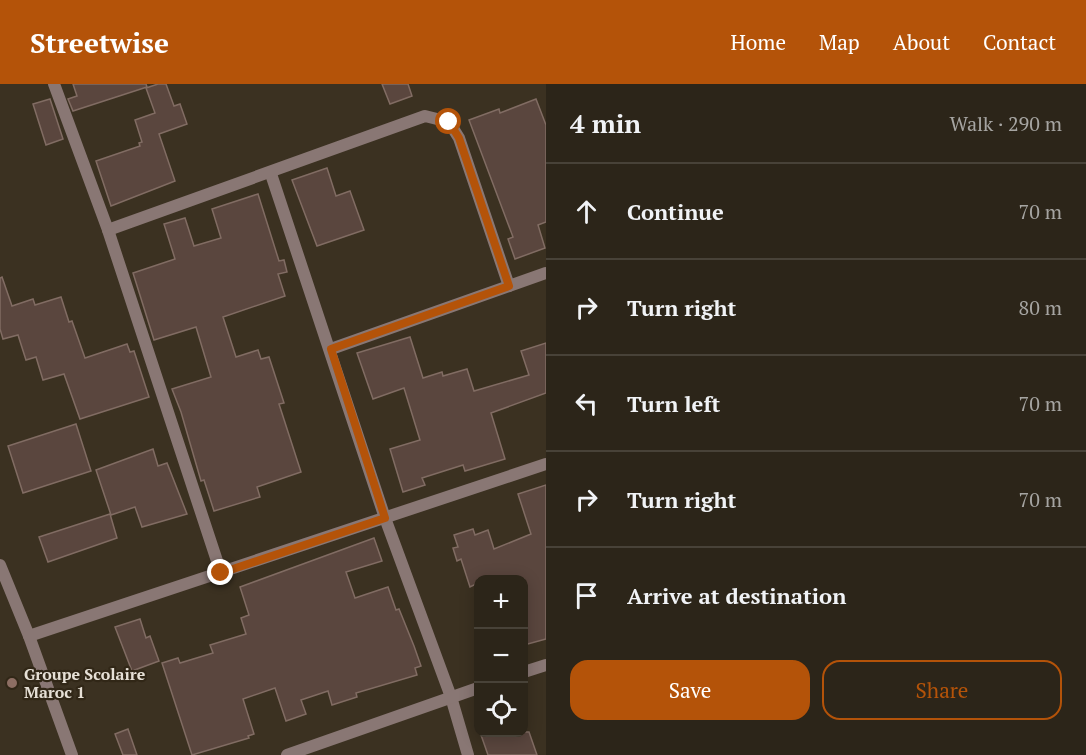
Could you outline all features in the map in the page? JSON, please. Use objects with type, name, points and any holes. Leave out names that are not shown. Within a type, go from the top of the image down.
[{"type":"street","points":[[54,84],[108,230],[221,573]]},
{"type":"street","points":[[108,230],[271,174],[425,116],[449,122],[459,138],[509,286]]},
{"type":"street","points":[[271,174],[331,349],[385,518],[451,697],[468,755]]},
{"type":"street","points":[[331,349],[546,273]]},
{"type":"street","points":[[29,636],[546,464]]},
{"type":"street","points":[[0,565],[29,636],[72,755]]},
{"type":"street","points":[[528,671],[546,665]]},
{"type":"street","points":[[287,755],[474,689]]},
{"type":"building","points":[[73,84],[146,84],[147,87],[73,111],[68,99],[77,96]]},
{"type":"building","points":[[166,84],[174,106],[180,104],[187,124],[159,134],[175,181],[111,206],[96,161],[140,146],[139,143],[142,142],[135,120],[155,113],[146,88]]},
{"type":"building","points":[[382,84],[408,84],[412,96],[390,104]]},
{"type":"building","points":[[50,99],[63,139],[46,145],[33,104]]},
{"type":"building","points":[[536,99],[546,125],[546,222],[538,225],[545,248],[515,259],[508,239],[513,237],[469,120],[499,109],[500,113]]},
{"type":"building","points":[[327,168],[336,196],[350,191],[364,230],[317,246],[292,180]]},
{"type":"building","points":[[258,194],[279,261],[284,260],[287,272],[278,274],[285,296],[223,317],[236,357],[258,350],[261,359],[269,357],[284,403],[279,404],[301,472],[257,487],[260,497],[214,511],[204,480],[201,481],[172,389],[211,377],[196,327],[154,340],[133,273],[175,259],[164,224],[185,218],[194,246],[221,238],[212,209]]},
{"type":"building","points":[[2,277],[12,306],[33,299],[35,305],[61,297],[85,358],[127,344],[130,352],[134,351],[149,397],[80,419],[64,374],[43,380],[36,357],[26,360],[18,335],[3,339],[0,329],[0,278]]},
{"type":"building","points":[[410,337],[423,378],[442,372],[443,376],[467,369],[474,391],[529,375],[521,351],[546,343],[546,393],[491,413],[505,459],[465,471],[463,465],[422,478],[425,485],[403,492],[390,449],[420,440],[404,388],[373,399],[357,353]]},
{"type":"building","points":[[76,424],[91,471],[23,493],[8,446]]},
{"type":"building","points":[[153,449],[158,466],[167,463],[187,514],[142,527],[135,507],[111,515],[96,470]]},
{"type":"building","points":[[546,485],[546,639],[528,644],[528,575],[474,575],[474,585],[470,587],[461,559],[457,561],[453,548],[458,547],[454,535],[473,529],[475,535],[488,530],[494,549],[531,534],[518,494]]},
{"type":"building","points":[[110,514],[117,538],[48,562],[39,537]]},
{"type":"building","points":[[374,538],[382,561],[346,572],[355,598],[388,587],[421,666],[415,668],[417,675],[356,693],[357,697],[332,705],[328,691],[301,700],[306,714],[286,721],[275,688],[243,699],[254,734],[248,736],[249,738],[192,755],[162,663],[178,658],[180,663],[213,653],[210,645],[246,634],[241,618],[249,615],[240,587]]},
{"type":"building","points":[[140,619],[146,638],[150,636],[159,661],[132,671],[115,627]]},
{"type":"building","points":[[128,729],[137,755],[123,755],[115,734]]},
{"type":"building","points":[[529,732],[537,755],[488,755],[482,737],[528,737]]},
{"type":"place","name":"Groupe Scolaire Maroc 1","points":[[12,683]]},
{"type":"route","points":[[221,573],[385,518],[331,349],[509,286],[459,138],[449,122]]}]
